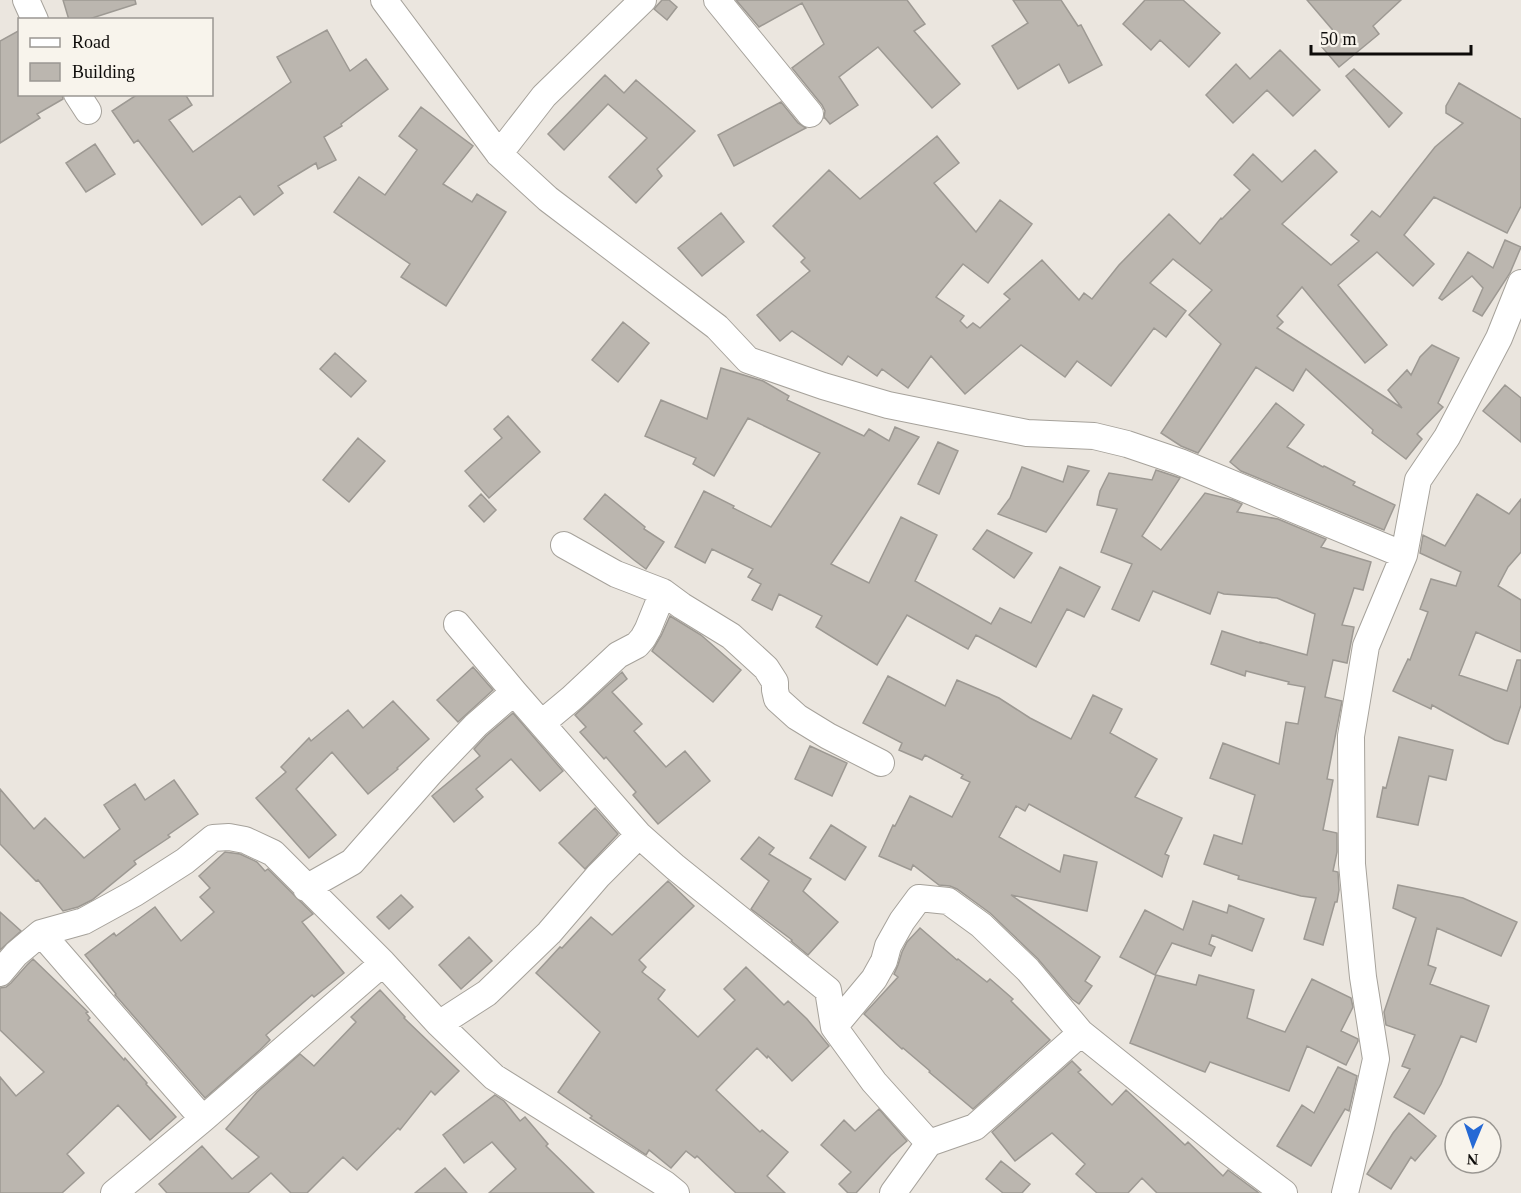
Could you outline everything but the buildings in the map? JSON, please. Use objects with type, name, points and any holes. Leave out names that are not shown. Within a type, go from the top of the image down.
[{"type":"street","points":[[26,0],[34,18]]},
{"type":"street","points":[[384,0],[499,154],[548,199],[717,327],[748,360],[823,386],[888,405],[1027,433],[1094,436],[1127,444],[1180,462],[1404,555]]},
{"type":"street","points":[[499,154],[544,96],[642,0]]},
{"type":"street","points":[[717,0],[810,114]]},
{"type":"street","points":[[1345,1193],[1376,1059],[1363,977],[1352,864],[1351,736],[1366,646],[1404,555],[1418,480],[1447,437],[1499,338],[1521,283]]},
{"type":"street","points":[[564,545],[616,574],[663,592],[731,636],[766,668],[775,682],[777,699],[797,717],[881,764]]},
{"type":"street","points":[[542,723],[618,655],[637,645],[648,629],[663,592]]},
{"type":"street","points":[[457,624],[639,835],[675,867],[828,990],[834,1027],[874,1082],[929,1143]]},
{"type":"street","points":[[306,888],[352,862],[454,748],[476,725],[514,692]]},
{"type":"street","points":[[439,1024],[487,993],[549,933],[598,876],[639,835]]},
{"type":"street","points":[[0,973],[16,954],[41,933],[84,921],[105,910],[185,861],[213,838],[229,837],[246,840],[273,853],[383,963],[439,1024],[494,1077],[676,1193]]},
{"type":"street","points":[[834,1027],[874,979],[902,921],[920,898],[948,901],[981,925],[1028,970],[1081,1033],[1284,1193]]},
{"type":"street","points":[[41,933],[202,1119]]},
{"type":"street","points":[[114,1193],[383,963]]},
{"type":"street","points":[[893,1193],[929,1143],[975,1127],[1081,1033]]}]
